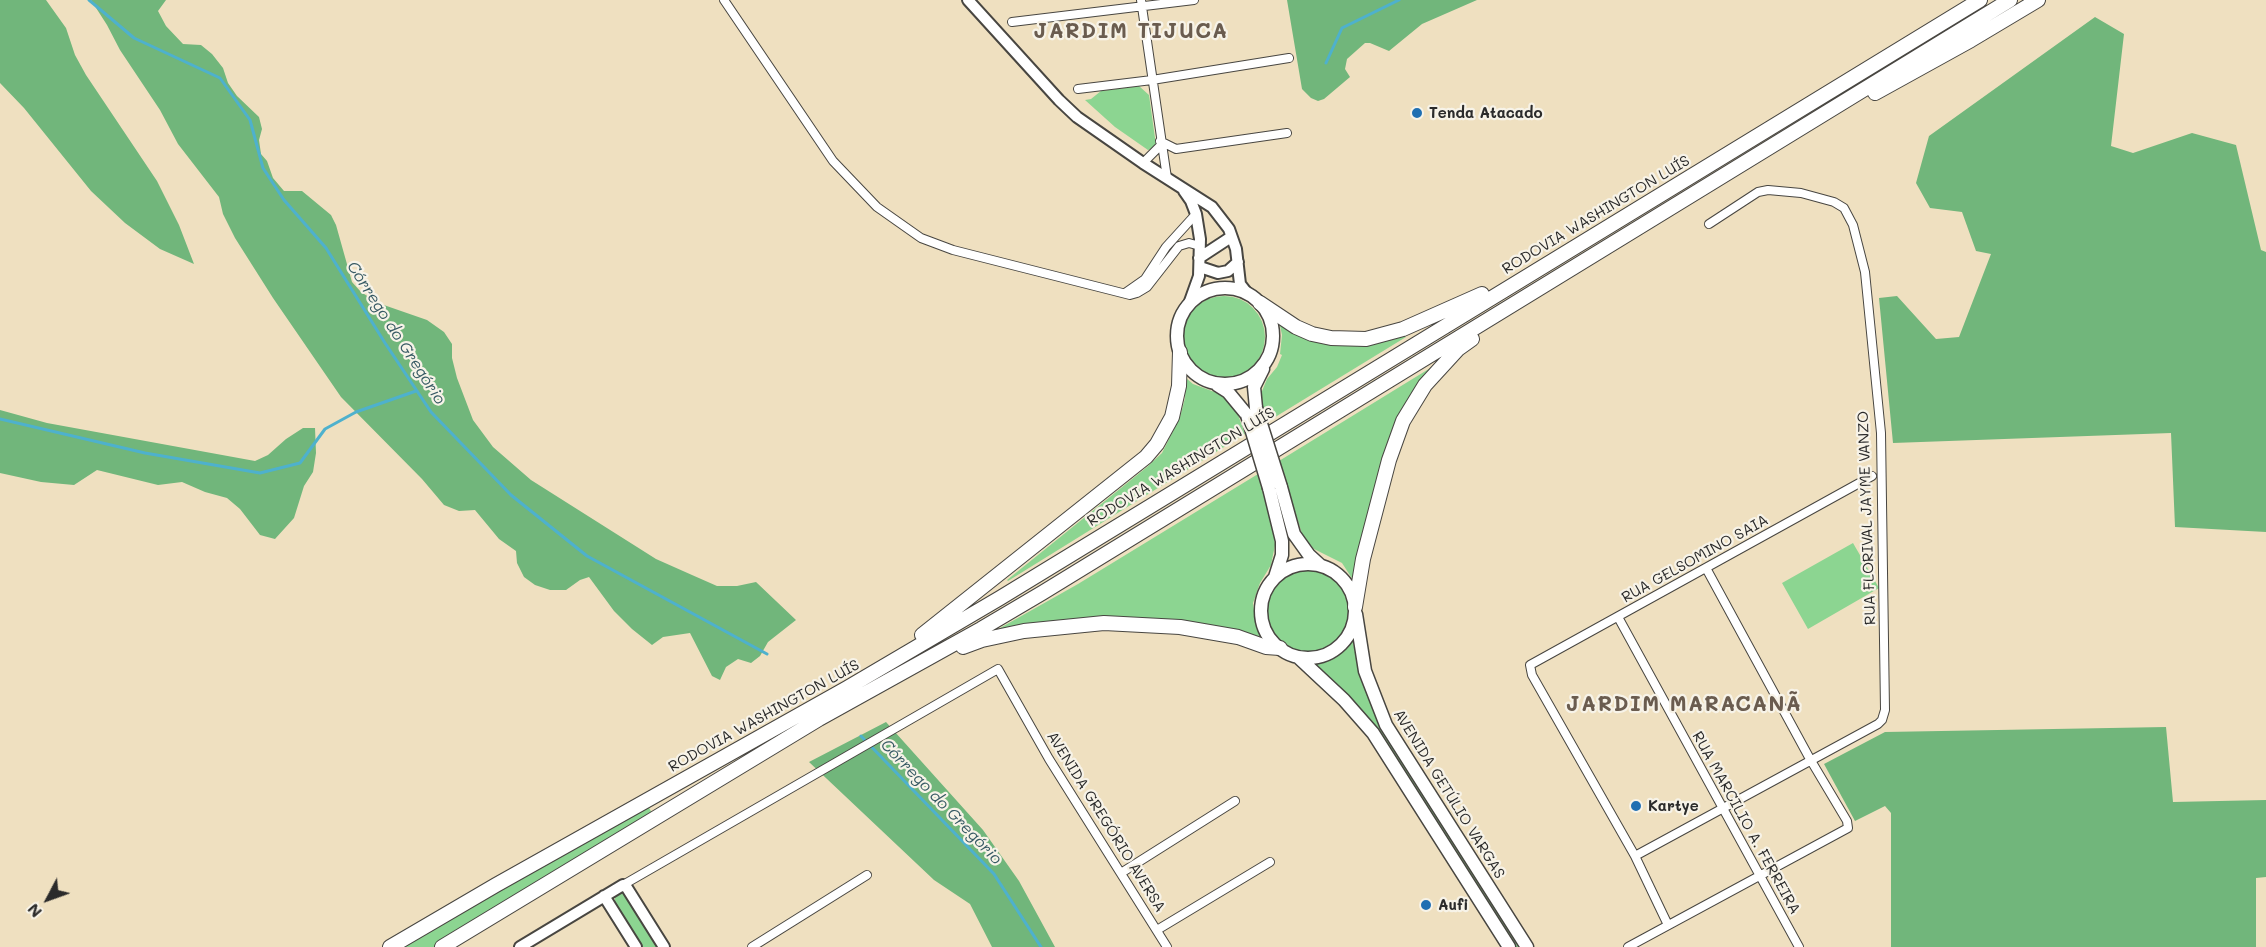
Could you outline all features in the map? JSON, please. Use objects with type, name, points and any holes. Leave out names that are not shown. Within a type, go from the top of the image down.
[{"type":"highway","points":[[1902,47],[1968,0]]},
{"type":"highway","name":"RODOVIA WASHINGTON LUÍS","points":[[390,947],[847,688],[1000,598],[1980,0]]},
{"type":"highway","name":"RODOVIA WASHINGTON LUÍS","points":[[442,947],[819,718],[1022,605],[2010,0]]},
{"type":"highway","points":[[1752,159],[1971,40],[2038,0]]},
{"type":"highway","points":[[1260,303],[1296,327],[1312,334],[1330,338],[1366,339],[1403,329],[1538,268]]},
{"type":"highway","points":[[1355,611],[1363,559],[1389,460],[1412,402],[1458,349],[1556,278]]},
{"type":"highway","points":[[847,688],[927,632],[1146,457],[1157,444],[1172,417],[1179,386],[1180,352]]},
{"type":"highway","points":[[908,668],[982,640],[1024,631],[1082,624],[1131,623],[1180,627],[1238,637],[1266,647],[1280,648]]},
{"type":"main road","points":[[1251,411],[1228,392],[1197,375],[1187,365],[1180,352],[1178,327],[1182,315],[1189,304],[1201,294],[1216,289],[1232,289],[1247,293],[1260,303],[1267,313],[1273,336],[1267,360],[1254,387],[1251,411],[1275,487],[1294,534],[1309,555],[1320,565],[1334,571],[1345,580],[1352,593],[1355,611],[1352,630],[1343,643],[1330,653],[1314,658],[1298,657],[1280,648],[1269,636],[1262,621],[1261,605],[1266,590],[1275,577],[1282,555],[1275,487]]},
{"type":"main road","points":[[1210,381],[1227,384],[1243,381],[1267,360]]},
{"type":"main road","points":[[1275,577],[1288,568],[1304,564],[1320,565]]},
{"type":"main road","name":"AVENIDA GETÚLIO VARGAS","points":[[1355,611],[1365,671],[1386,725],[1527,947]]},
{"type":"main road","name":"AVENIDA GETÚLIO VARGAS","points":[[1298,657],[1344,700],[1373,733],[1509,947]]},
{"type":"street","points":[[724,0],[833,161],[877,207],[898,224],[921,238],[952,250],[1134,294],[1147,287],[1179,246],[1189,243],[1199,257],[1218,273],[1228,271],[1238,262]]},
{"type":"street","points":[[968,0],[1077,117],[1212,207],[1220,216],[1231,237],[1238,262],[1240,284],[1247,293]]},
{"type":"street","points":[[1012,22],[1141,4],[1194,0]]},
{"type":"street","points":[[1141,4],[1167,178]]},
{"type":"street","points":[[1078,89],[1152,80],[1289,58]]},
{"type":"street","points":[[1161,143],[1176,149],[1287,133]]},
{"type":"street","points":[[1143,163],[1161,143]]},
{"type":"street","points":[[1182,189],[1191,201],[1199,223],[1199,276],[1189,304]]},
{"type":"street","name":"RUA FLORIVAL JAYME VANZO","points":[[1709,224],[1758,192],[1768,190],[1801,193],[1834,202],[1844,208],[1853,225],[1865,272],[1881,433],[1885,710],[1878,724],[1810,759]]},
{"type":"street","points":[[1125,293],[1145,279],[1166,247],[1196,214]]},
{"type":"street","points":[[1196,214],[1220,216]]},
{"type":"street","points":[[1199,257],[1231,237]]},
{"type":"street","name":"RUA GELSOMINO SAIA","points":[[1635,856],[1532,675],[1530,665],[1872,476]]},
{"type":"street","points":[[1628,947],[1848,828],[1847,821],[1810,759],[1706,568]]},
{"type":"street","name":"RUA MARCILIO A. FERREIRA","points":[[1618,617],[1799,947]]},
{"type":"street","name":"AVENIDA GREGÓRIO AVERSA","points":[[623,885],[998,669],[1021,712],[1167,947]]},
{"type":"street","points":[[1668,925],[1635,856],[1810,759]]},
{"type":"street","points":[[1121,873],[1236,801]]},
{"type":"street","points":[[1157,930],[1270,862]]},
{"type":"street","points":[[752,947],[867,875]]},
{"type":"street","points":[[520,947],[623,885],[664,947]]},
{"type":"street","points":[[604,896],[636,947]]},
{"type":"green space","points":[[0,0],[46,0],[66,28],[75,55],[86,75],[157,181],[179,225],[194,264],[160,249],[125,223],[91,191],[24,108],[0,83]]},
{"type":"green space","points":[[91,0],[166,0],[158,11],[166,26],[183,44],[201,45],[212,54],[223,68],[228,83],[237,96],[259,117],[262,129],[259,140],[261,154],[267,161],[273,178],[284,191],[302,191],[331,215],[352,282],[361,292],[378,303],[427,320],[444,332],[452,344],[452,358],[457,378],[473,420],[493,447],[531,480],[656,559],[717,586],[737,586],[756,582],[796,620],[768,642],[760,656],[751,663],[738,659],[726,667],[720,680],[712,676],[690,633],[663,637],[652,645],[614,611],[589,577],[580,580],[566,590],[550,590],[535,585],[524,577],[517,563],[516,551],[499,539],[475,510],[459,511],[444,505],[422,479],[341,397],[235,238],[223,214],[219,197],[178,144],[160,110],[120,50]]},
{"type":"green space","points":[[1287,0],[1477,0],[1422,24],[1389,51],[1365,43],[1347,59],[1345,69],[1350,77],[1324,99],[1318,101],[1302,89]]},
{"type":"green space","points":[[2095,17],[2124,34],[2111,146],[2133,153],[2192,133],[2236,145],[2261,250],[2266,252],[2266,532],[2175,527],[2171,433],[1893,443],[1879,298],[1897,296],[1936,339],[1959,337],[1991,254],[1976,251],[1962,212],[1930,208],[1916,183],[1929,136]]},
{"type":"green space","points":[[1139,86],[1149,95],[1156,145],[1148,150],[1115,127],[1085,100],[1091,99],[1101,91]]},
{"type":"green space","points":[[1224,296],[1240,299],[1253,308],[1262,321],[1265,337],[1262,353],[1253,366],[1240,375],[1224,378],[1208,375],[1195,366],[1186,353],[1183,337],[1186,321],[1195,308],[1208,299]]},
{"type":"green space","points":[[1279,321],[1292,329],[1406,337],[1267,422],[1260,396],[1267,379],[1277,367],[1282,355],[1280,354],[1282,335]]},
{"type":"green space","points":[[1432,367],[1415,391],[1355,583],[1342,563],[1314,549],[1303,537],[1279,461]]},
{"type":"green space","points":[[1186,378],[1193,384],[1220,394],[1228,400],[1236,409],[1245,434],[1008,581],[1162,453],[1180,417],[1185,398]]},
{"type":"green space","points":[[0,410],[47,423],[255,461],[268,455],[303,428],[315,428],[316,453],[313,472],[304,486],[294,518],[275,539],[260,535],[240,509],[227,498],[182,482],[158,485],[97,470],[74,485],[41,482],[0,473]]},
{"type":"green space","points":[[1258,474],[1274,533],[1275,545],[1271,565],[1260,583],[1253,603],[1256,623],[1263,641],[1208,626],[998,631],[1000,628],[1078,584]]},
{"type":"green space","points":[[1853,543],[1879,588],[1808,629],[1782,583]]},
{"type":"green space","points":[[1309,569],[1332,576],[1344,588],[1351,611],[1344,634],[1332,646],[1309,653],[1286,646],[1274,634],[1267,611],[1274,588],[1286,576]]},
{"type":"green space","points":[[1352,637],[1360,678],[1381,725],[1522,947],[1515,947],[1381,739],[1311,665],[1333,657],[1345,647]]},
{"type":"green space","points":[[886,722],[983,830],[1019,881],[1055,947],[992,947],[970,904],[934,880],[809,762]]},
{"type":"green space","points":[[2166,727],[2173,802],[2266,800],[2266,877],[2256,878],[2256,947],[1891,947],[1891,813],[1885,806],[1855,821],[1824,764],[1885,732]]},
{"type":"green space","points":[[648,806],[652,813],[434,947],[401,947]]},
{"type":"green space","points":[[623,893],[658,947],[643,947],[615,902],[615,896]]},
{"type":"waterway","name":"Córrego do Gregório","points":[[89,0],[134,38],[220,78],[250,120],[263,168],[284,200],[326,248],[431,412],[511,495],[587,556],[767,654]]},
{"type":"waterway","points":[[1326,63],[1342,28],[1399,0]]},
{"type":"waterway","points":[[0,419],[145,453],[260,473],[300,463],[325,429],[356,412],[416,391]]},
{"type":"waterway","name":"Córrego do Gregório","points":[[861,736],[994,874],[1041,947]]},
{"type":"place","name":"Tenda Atacado","points":[[1417,113]]},
{"type":"place","name":"Kartye","points":[[1636,806]]},
{"type":"place","name":"Aufi","points":[[1426,905]]},
{"type":"district","name":"JARDIM TIJUCA","points":[[1131,32]]},
{"type":"district","name":"JARDIM MARACANÃ","points":[[1684,705]]}]
